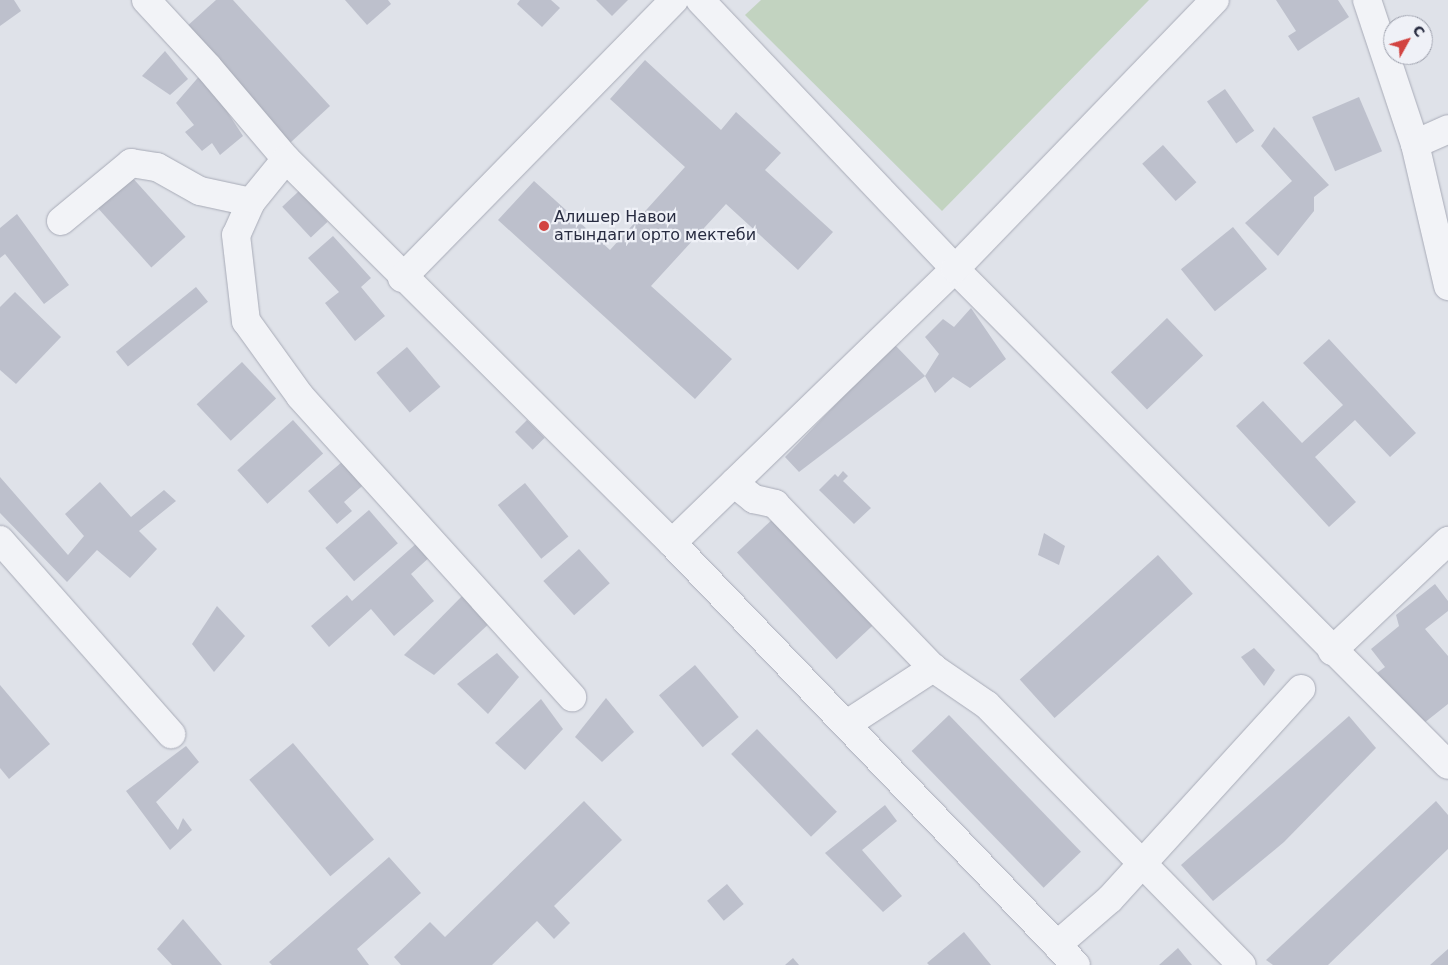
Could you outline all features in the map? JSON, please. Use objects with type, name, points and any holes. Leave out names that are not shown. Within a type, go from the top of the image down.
[{"type":"street","points":[[146,0],[286,159],[402,278],[672,543],[1076,965]]},
{"type":"street","points":[[402,278],[674,0]]},
{"type":"street","points":[[700,0],[955,269],[1332,651],[1448,765]]},
{"type":"street","points":[[672,543],[955,269],[1215,0]]},
{"type":"street","points":[[1367,0],[1415,144],[1448,286]]},
{"type":"street","points":[[1415,144],[1448,129]]},
{"type":"street","points":[[286,159],[251,202],[236,235],[246,320],[300,396],[572,697]]},
{"type":"street","points":[[61,221],[131,163],[157,166],[200,191],[251,202]]},
{"type":"street","points":[[734,483],[754,499],[775,504],[933,668],[987,705],[1145,862],[1242,965]]},
{"type":"street","points":[[0,540],[171,734]]},
{"type":"street","points":[[1332,651],[1448,541]]},
{"type":"street","points":[[847,724],[933,668]]},
{"type":"street","points":[[1057,946],[1145,862],[1301,689]]},
{"type":"green space","points":[[761,0],[1149,0],[942,211],[745,15]]},
{"type":"building","points":[[0,0],[14,0],[21,11],[0,26]]},
{"type":"building","points":[[216,0],[233,0],[330,106],[290,143],[185,28]]},
{"type":"building","points":[[345,0],[388,0],[391,4],[367,25]]},
{"type":"building","points":[[520,0],[551,0],[560,8],[542,27],[517,4]]},
{"type":"building","points":[[596,0],[628,0],[612,16]]},
{"type":"building","points":[[1276,0],[1338,0],[1349,17],[1298,51],[1288,36],[1296,31]]},
{"type":"building","points":[[165,51],[188,79],[170,95],[142,76]]},
{"type":"building","name":"Алишер Навои атындаги орто мектеби","points":[[645,60],[721,130],[736,112],[781,153],[765,170],[833,232],[798,270],[726,204],[651,286],[732,359],[695,399],[498,220],[534,181],[610,250],[685,167],[610,99]]},
{"type":"building","points":[[202,73],[243,136],[220,155],[212,143],[202,151],[185,132],[194,125],[176,103]]},
{"type":"building","points":[[1225,89],[1254,131],[1236,143],[1207,102]]},
{"type":"building","points":[[1359,97],[1382,151],[1335,171],[1312,117]]},
{"type":"building","points":[[1274,127],[1329,185],[1314,197],[1314,211],[1278,256],[1245,223],[1292,181],[1261,146]]},
{"type":"building","points":[[1163,145],[1196,182],[1176,201],[1142,164]]},
{"type":"building","points":[[130,175],[186,237],[151,267],[96,206]]},
{"type":"building","points":[[299,191],[328,222],[311,237],[282,207]]},
{"type":"building","points":[[17,214],[69,285],[44,304],[5,254],[0,258],[0,228]]},
{"type":"building","points":[[1233,227],[1267,269],[1215,311],[1181,269]]},
{"type":"building","points":[[333,236],[371,278],[361,287],[385,316],[355,341],[325,303],[339,292],[308,258]]},
{"type":"building","points":[[196,287],[208,302],[128,367],[116,352]]},
{"type":"building","points":[[15,292],[61,337],[16,384],[0,370],[0,307]]},
{"type":"building","points":[[971,308],[1006,359],[970,388],[953,377],[935,393],[925,376],[939,354],[925,337],[943,319],[954,327]]},
{"type":"building","points":[[1167,318],[1203,355],[1147,410],[1111,372]]},
{"type":"building","points":[[1329,339],[1416,433],[1390,457],[1355,420],[1315,457],[1356,502],[1329,527],[1236,426],[1263,401],[1302,443],[1343,405],[1303,363]]},
{"type":"building","points":[[894,344],[925,376],[799,472],[785,457]]},
{"type":"building","points":[[407,347],[440,387],[410,413],[376,373]]},
{"type":"building","points":[[242,362],[276,399],[231,441],[197,404]]},
{"type":"building","points":[[293,420],[323,453],[267,504],[237,470]]},
{"type":"building","points":[[527,420],[545,438],[533,450],[515,432]]},
{"type":"building","points":[[349,456],[369,480],[344,502],[352,511],[337,524],[308,491]]},
{"type":"building","points":[[843,471],[848,476],[843,481],[871,508],[854,524],[819,490],[835,474],[838,477]]},
{"type":"building","points":[[0,477],[68,555],[84,536],[65,514],[100,482],[131,517],[164,490],[176,501],[139,531],[157,549],[130,578],[97,550],[67,582],[0,513]]},
{"type":"building","points":[[525,483],[568,537],[541,559],[498,505]]},
{"type":"building","points":[[369,510],[398,543],[354,581],[325,548]]},
{"type":"building","points":[[775,517],[875,624],[837,659],[737,552]]},
{"type":"building","points":[[1044,533],[1065,546],[1059,565],[1038,555]]},
{"type":"building","points":[[418,542],[431,556],[411,574],[434,601],[394,636],[371,609],[329,647],[311,626],[347,595],[352,601]]},
{"type":"building","points":[[579,549],[610,583],[574,615],[543,581]]},
{"type":"building","points":[[1158,555],[1193,594],[1055,718],[1020,679]]},
{"type":"building","points":[[1435,584],[1448,601],[1448,611],[1425,629],[1448,656],[1448,704],[1419,727],[1377,673],[1385,667],[1371,649],[1399,626],[1396,615]]},
{"type":"building","points":[[467,591],[493,620],[434,675],[404,655]]},
{"type":"building","points":[[217,606],[245,636],[214,672],[192,644]]},
{"type":"building","points":[[1254,648],[1275,670],[1264,686],[1241,657]]},
{"type":"building","points":[[497,653],[519,677],[488,714],[457,684]]},
{"type":"building","points":[[695,665],[739,717],[703,747],[659,695]]},
{"type":"building","points":[[0,685],[50,744],[9,779],[0,768]]},
{"type":"building","points":[[606,698],[634,732],[602,762],[575,737]]},
{"type":"building","points":[[541,699],[563,729],[525,770],[495,743]]},
{"type":"building","points":[[949,715],[1081,852],[1044,888],[912,751]]},
{"type":"building","points":[[1349,716],[1376,748],[1284,842],[1213,901],[1181,865]]},
{"type":"building","points":[[757,729],[837,812],[811,837],[731,754]]},
{"type":"building","points":[[293,743],[374,840],[330,876],[249,780]]},
{"type":"building","points":[[186,746],[199,762],[156,802],[178,830],[183,818],[192,830],[170,850],[126,791]]},
{"type":"building","points":[[584,801],[622,840],[554,906],[570,923],[554,939],[537,921],[492,965],[401,965],[394,957],[430,922],[445,937]]},
{"type":"building","points":[[1436,801],[1448,815],[1448,849],[1328,965],[1273,965],[1266,960]]},
{"type":"building","points":[[885,805],[897,821],[862,850],[902,896],[883,912],[825,853]]},
{"type":"building","points":[[389,857],[421,893],[357,949],[369,965],[272,965],[269,962]]},
{"type":"building","points":[[727,884],[744,904],[724,921],[707,901]]},
{"type":"building","points":[[183,919],[222,965],[172,965],[157,949]]},
{"type":"building","points":[[964,932],[991,965],[929,965],[927,963]]},
{"type":"building","points":[[1178,948],[1192,965],[1159,965]]},
{"type":"building","points":[[1448,949],[1448,965],[1430,965]]},
{"type":"building","points":[[793,958],[799,965],[785,965]]},
{"type":"place","name":"Алишер Навои атындаги орто мектеби","points":[[544,226]]}]
